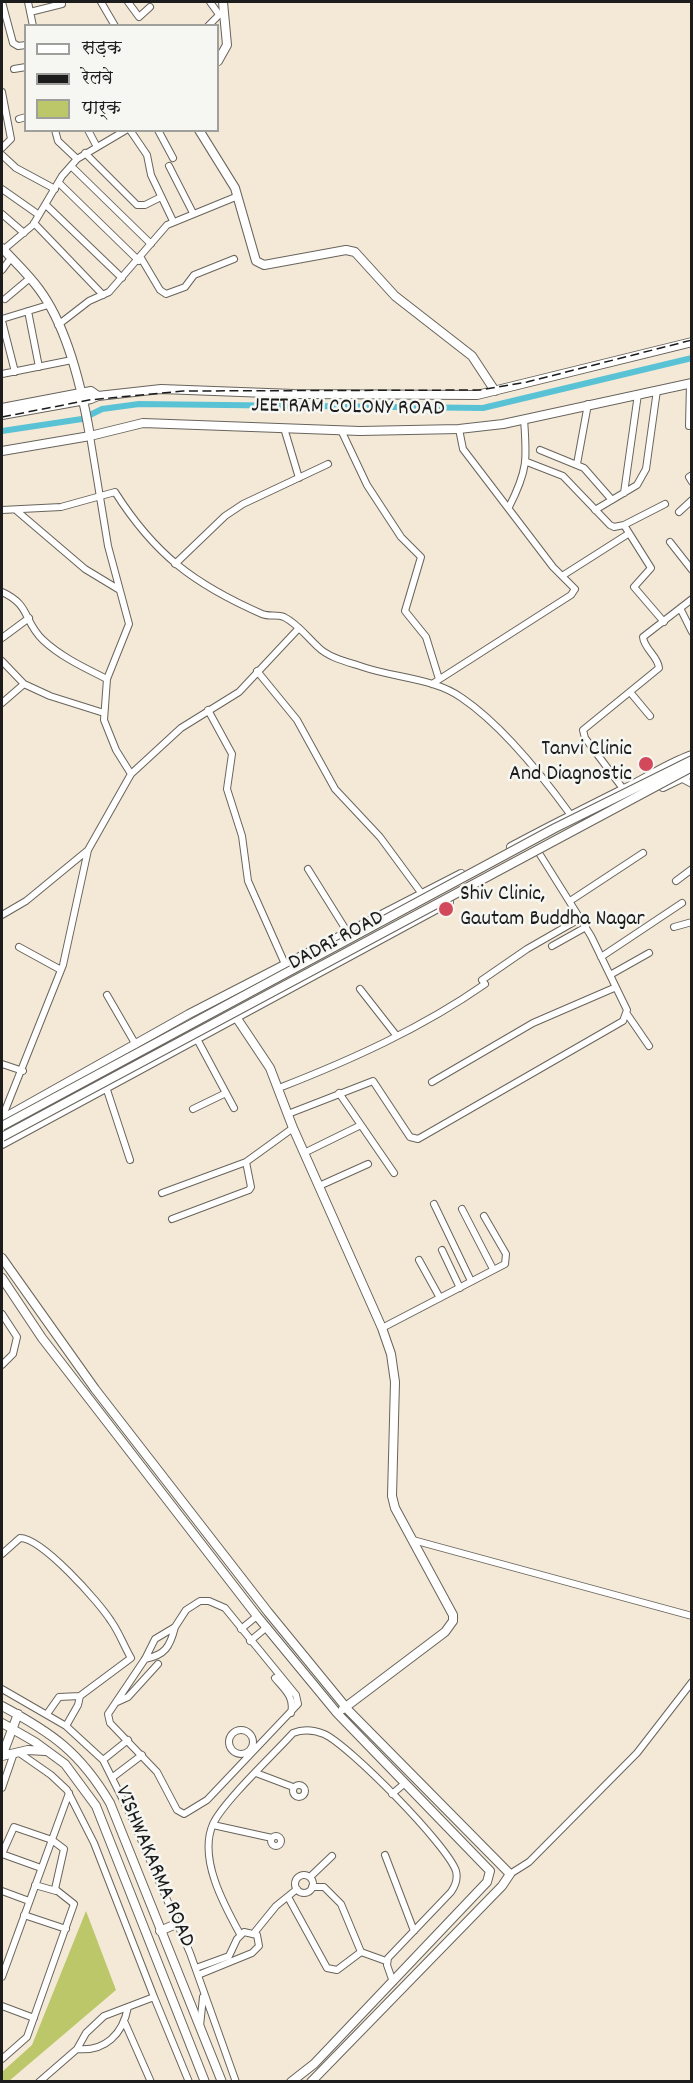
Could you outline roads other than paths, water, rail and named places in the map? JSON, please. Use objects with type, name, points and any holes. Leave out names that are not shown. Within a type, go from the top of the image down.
[{"type":"main road","points":[[2,1121],[555,828],[692,760]]},
{"type":"main road","points":[[2,1137],[688,774]]},
{"type":"street","points":[[2,2],[13,43],[18,46],[24,45]]},
{"type":"street","points":[[28,2],[33,24]]},
{"type":"street","points":[[101,2],[114,24]]},
{"type":"street","points":[[129,2],[139,17],[150,7]]},
{"type":"street","points":[[210,2],[222,15]]},
{"type":"street","points":[[219,59],[227,45],[222,15],[223,2]]},
{"type":"street","points":[[30,12],[62,4]]},
{"type":"street","points":[[211,24],[222,15]]},
{"type":"street","points":[[14,69],[24,67]]},
{"type":"street","points":[[2,92],[11,139],[2,148]]},
{"type":"street","points":[[56,132],[58,141],[77,159]]},
{"type":"street","points":[[89,132],[97,147]]},
{"type":"street","points":[[123,132],[77,159],[34,223],[2,249],[30,278],[48,305],[72,360],[83,396],[108,546],[129,624],[107,679],[104,713],[116,750],[131,774]]},
{"type":"street","points":[[126,132],[147,155],[151,175],[173,221]]},
{"type":"street","points":[[159,132],[173,158]]},
{"type":"street","points":[[200,132],[238,196],[254,258],[259,264],[351,250],[395,296],[466,351],[482,369],[495,391]]},
{"type":"street","points":[[85,153],[137,206],[145,205],[161,196]]},
{"type":"street","points":[[2,155],[16,168],[57,186],[140,259],[160,290],[166,294],[185,287],[194,275],[234,259]]},
{"type":"street","points":[[71,166],[151,244]]},
{"type":"street","points":[[169,166],[193,213]]},
{"type":"street","points":[[2,189],[39,216]]},
{"type":"street","points":[[58,325],[88,301],[103,295],[122,278],[173,221],[238,196]]},
{"type":"street","points":[[46,205],[122,278]]},
{"type":"street","points":[[2,214],[24,233]]},
{"type":"street","points":[[34,223],[103,295]]},
{"type":"street","points":[[2,270],[11,258]]},
{"type":"street","points":[[5,299],[30,278]]},
{"type":"street","points":[[15,372],[2,320],[48,305]]},
{"type":"street","points":[[28,311],[39,367]]},
{"type":"street","points":[[2,415],[83,396],[91,391],[98,396],[161,389],[444,396],[495,391],[692,342]]},
{"type":"street","points":[[2,374],[72,360]]},
{"type":"street","points":[[689,426],[691,383]]},
{"type":"street","name":"JEETRAM COLONY ROAD","points":[[2,451],[143,423],[341,430],[459,429],[524,419],[691,383]]},
{"type":"street","points":[[595,510],[642,480],[646,470],[657,390]]},
{"type":"street","points":[[624,493],[638,394]]},
{"type":"street","points":[[2,408],[83,396]]},
{"type":"street","points":[[577,464],[588,404]]},
{"type":"street","points":[[509,507],[522,480],[527,462],[524,419]]},
{"type":"street","points":[[284,428],[299,478]]},
{"type":"street","points":[[432,684],[571,595],[574,586],[553,567],[463,449],[459,429]]},
{"type":"street","points":[[341,430],[377,501],[401,537],[421,557],[405,611],[426,637],[439,680]]},
{"type":"street","points":[[540,450],[584,468],[612,500]]},
{"type":"street","points":[[527,462],[563,476],[614,527],[624,525],[665,504]]},
{"type":"street","points":[[175,564],[225,516],[328,464]]},
{"type":"street","points":[[692,475],[688,477],[692,482]]},
{"type":"street","points":[[2,510],[61,507],[115,492],[142,530],[175,564],[212,591],[262,614],[281,616],[299,628],[318,648],[329,655],[378,672],[432,684],[462,698],[482,715],[549,785],[570,814]]},
{"type":"street","points":[[679,512],[692,500]]},
{"type":"street","points":[[17,510],[84,569],[118,589]]},
{"type":"street","points":[[624,525],[651,568],[634,587],[664,622]]},
{"type":"street","points":[[562,576],[628,534]]},
{"type":"street","points":[[670,542],[692,570]]},
{"type":"street","points":[[2,592],[18,600],[42,639],[53,648],[107,679]]},
{"type":"street","points":[[624,790],[585,738],[583,730],[659,668],[659,663],[642,640],[692,599]]},
{"type":"street","points":[[681,610],[692,632]]},
{"type":"street","points":[[2,638],[29,618]]},
{"type":"street","points":[[2,1121],[61,970],[72,935],[88,850],[131,774],[181,728],[239,692],[257,670],[299,628]]},
{"type":"street","points":[[2,661],[24,684],[50,696],[104,713]]},
{"type":"street","points":[[257,670],[297,720],[335,789],[380,837],[422,894]]},
{"type":"street","points":[[2,702],[24,684]]},
{"type":"street","points":[[630,692],[650,716]]},
{"type":"street","points":[[208,710],[232,754],[227,789],[242,836],[248,881],[285,964]]},
{"type":"street","name":"DADRI ROAD","points":[[2,1121],[285,964],[476,867],[570,814],[624,790],[663,766],[692,755]]},
{"type":"street","points":[[674,761],[688,774],[692,784]]},
{"type":"street","points":[[663,766],[688,774]]},
{"type":"street","name":"DADRI ROAD","points":[[2,1144],[688,774]]},
{"type":"street","points":[[2,915],[26,901],[88,850]]},
{"type":"street","points":[[539,853],[581,918],[627,1014],[649,1046]]},
{"type":"street","points":[[570,901],[643,853]]},
{"type":"street","points":[[308,869],[348,933]]},
{"type":"street","points":[[676,881],[692,869]]},
{"type":"street","points":[[601,957],[682,903]]},
{"type":"street","points":[[279,1088],[338,1065],[450,1008],[486,984],[482,980],[527,949],[581,918]]},
{"type":"street","points":[[674,927],[691,923]]},
{"type":"street","points":[[552,946],[586,927]]},
{"type":"street","points":[[19,947],[61,970]]},
{"type":"street","points":[[610,975],[649,953]]},
{"type":"street","points":[[432,1082],[533,1023],[614,988]]},
{"type":"street","points":[[360,989],[396,1035]]},
{"type":"street","points":[[107,995],[136,1045]]},
{"type":"street","points":[[288,1114],[369,1081],[375,1082],[410,1137],[418,1140],[623,1021],[627,1014]]},
{"type":"street","points":[[236,1017],[270,1068],[293,1128],[382,1328],[396,1382],[392,1496],[450,1608],[453,1621],[446,1632],[337,1713]]},
{"type":"street","points":[[197,1039],[234,1108]]},
{"type":"street","points":[[2,1064],[23,1071]]},
{"type":"street","points":[[106,1087],[130,1160]]},
{"type":"street","points":[[193,1109],[226,1093]]},
{"type":"street","points":[[339,1093],[394,1173]]},
{"type":"street","points":[[304,1153],[361,1125]]},
{"type":"street","points":[[162,1193],[246,1162],[293,1128]]},
{"type":"street","points":[[172,1219],[249,1190],[251,1187],[246,1162]]},
{"type":"street","points":[[319,1186],[368,1164]]},
{"type":"street","points":[[434,1204],[471,1281]]},
{"type":"street","points":[[462,1209],[493,1269]]},
{"type":"street","points":[[382,1328],[505,1263],[507,1258],[484,1216]]},
{"type":"street","points":[[442,1250],[460,1288]]},
{"type":"street","points":[[2,1258],[94,1389],[268,1612],[350,1704],[510,1874]]},
{"type":"street","points":[[419,1260],[440,1298]]},
{"type":"street","points":[[2,1278],[42,1338],[257,1616],[337,1713],[404,1784],[488,1866],[490,1876],[314,2064],[291,2082]]},
{"type":"street","points":[[2,1314],[17,1337],[13,1354],[2,1365]]},
{"type":"street","points":[[2,1554],[20,1538],[32,1541],[66,1569],[97,1603],[115,1628],[131,1658],[80,1696],[59,1697],[47,1714]]},
{"type":"street","points":[[413,1540],[692,1616]]},
{"type":"street","points":[[145,1659],[164,1653],[169,1646],[175,1627],[186,1610],[200,1601],[209,1601],[225,1608],[296,1695],[298,1704],[291,1714],[244,1757],[207,1800],[184,1814],[177,1810],[157,1772],[108,1719],[113,1704],[145,1659],[155,1639],[175,1627]]},
{"type":"street","points":[[240,1629],[257,1616]]},
{"type":"street","points":[[250,1641],[267,1627]]},
{"type":"street","points":[[113,1704],[128,1696],[158,1664]]},
{"type":"street","points":[[275,1677],[293,1701],[291,1714]]},
{"type":"street","points":[[310,2082],[502,1886],[510,1874],[529,1862],[637,1753],[692,1682]]},
{"type":"street","points":[[2,1689],[66,1726],[103,1760],[113,1777],[196,1968],[203,1995],[236,2082]]},
{"type":"street","points":[[66,1726],[78,1705],[80,1696]]},
{"type":"street","name":"VISHWAKARMA ROAD","points":[[2,1706],[70,1748],[110,1803],[222,2082]]},
{"type":"street","points":[[2,1756],[18,1714]]},
{"type":"street","name":"VISHWAKARMA ROAD","points":[[2,1723],[47,1751],[74,1774],[96,1806],[180,2013],[205,2082]]},
{"type":"street","points":[[240,1934],[213,1876],[210,1848],[213,1825],[293,1733],[309,1730],[336,1741],[392,1794],[446,1853],[457,1877],[451,1892],[386,1961]]},
{"type":"street","points":[[244,1757],[231,1749],[230,1739],[233,1733],[245,1731],[256,1746]]},
{"type":"street","points":[[103,1760],[128,1740]]},
{"type":"street","points":[[2,1756],[47,1751]]},
{"type":"street","points":[[2,1788],[16,1753]]},
{"type":"street","points":[[16,1753],[51,1775],[68,1792],[94,1843],[189,2082]]},
{"type":"street","points":[[113,1777],[142,1755]]},
{"type":"street","points":[[256,1773],[293,1787]]},
{"type":"street","points":[[2,1972],[52,1840],[74,1774]]},
{"type":"street","points":[[392,1794],[404,1784]]},
{"type":"street","points":[[213,1825],[272,1838]]},
{"type":"street","points":[[41,1868],[2,1854],[14,1827],[52,1840],[64,1850],[55,1883],[56,1891]]},
{"type":"street","points":[[385,1855],[414,1931]]},
{"type":"street","points":[[310,1877],[332,1856]]},
{"type":"street","points":[[297,1890],[295,1884],[298,1877],[303,1875],[310,1877]]},
{"type":"street","points":[[310,1877],[312,1887]]},
{"type":"street","points":[[2,2059],[27,2037],[74,1901],[56,1891],[35,1885]]},
{"type":"street","points":[[297,1890],[306,1892],[312,1887],[324,1887],[341,1904],[361,1952],[386,1961]]},
{"type":"street","points":[[254,1933],[274,1908],[297,1890]]},
{"type":"street","points":[[2,1892],[29,1901]]},
{"type":"street","points":[[288,1897],[327,1968],[337,1970],[361,1952]]},
{"type":"street","points":[[24,1915],[66,1929]]},
{"type":"street","points":[[160,1931],[177,1924]]},
{"type":"street","points":[[196,1968],[229,1956],[240,1934],[249,1931],[254,1933]]},
{"type":"street","points":[[198,1976],[252,1953],[259,1946],[254,1933]]},
{"type":"street","points":[[386,1961],[393,1982]]},
{"type":"street","points":[[200,2026],[203,1995]]},
{"type":"street","points":[[39,2082],[77,2049],[86,2033],[105,2016],[154,1996]]},
{"type":"street","points":[[2,2006],[34,2018]]},
{"type":"street","points":[[77,2049],[89,2051],[100,2048],[125,2023],[128,2007]]},
{"type":"street","points":[[164,2019],[180,2013]]},
{"type":"street","points":[[125,2023],[151,2082]]},
{"type":"waterway","points":[[2,431],[82,419],[102,409],[139,404],[483,408],[692,358]]},
{"type":"railway","points":[[2,417],[89,400],[183,391],[480,390],[527,382],[692,340]]},
{"type":"place","name":"Tanvi Clinic And Diagnostic","points":[[646,764]]},
{"type":"place","name":"Shiv Clinic, Gautam Buddha Nagar","points":[[446,909]]}]
